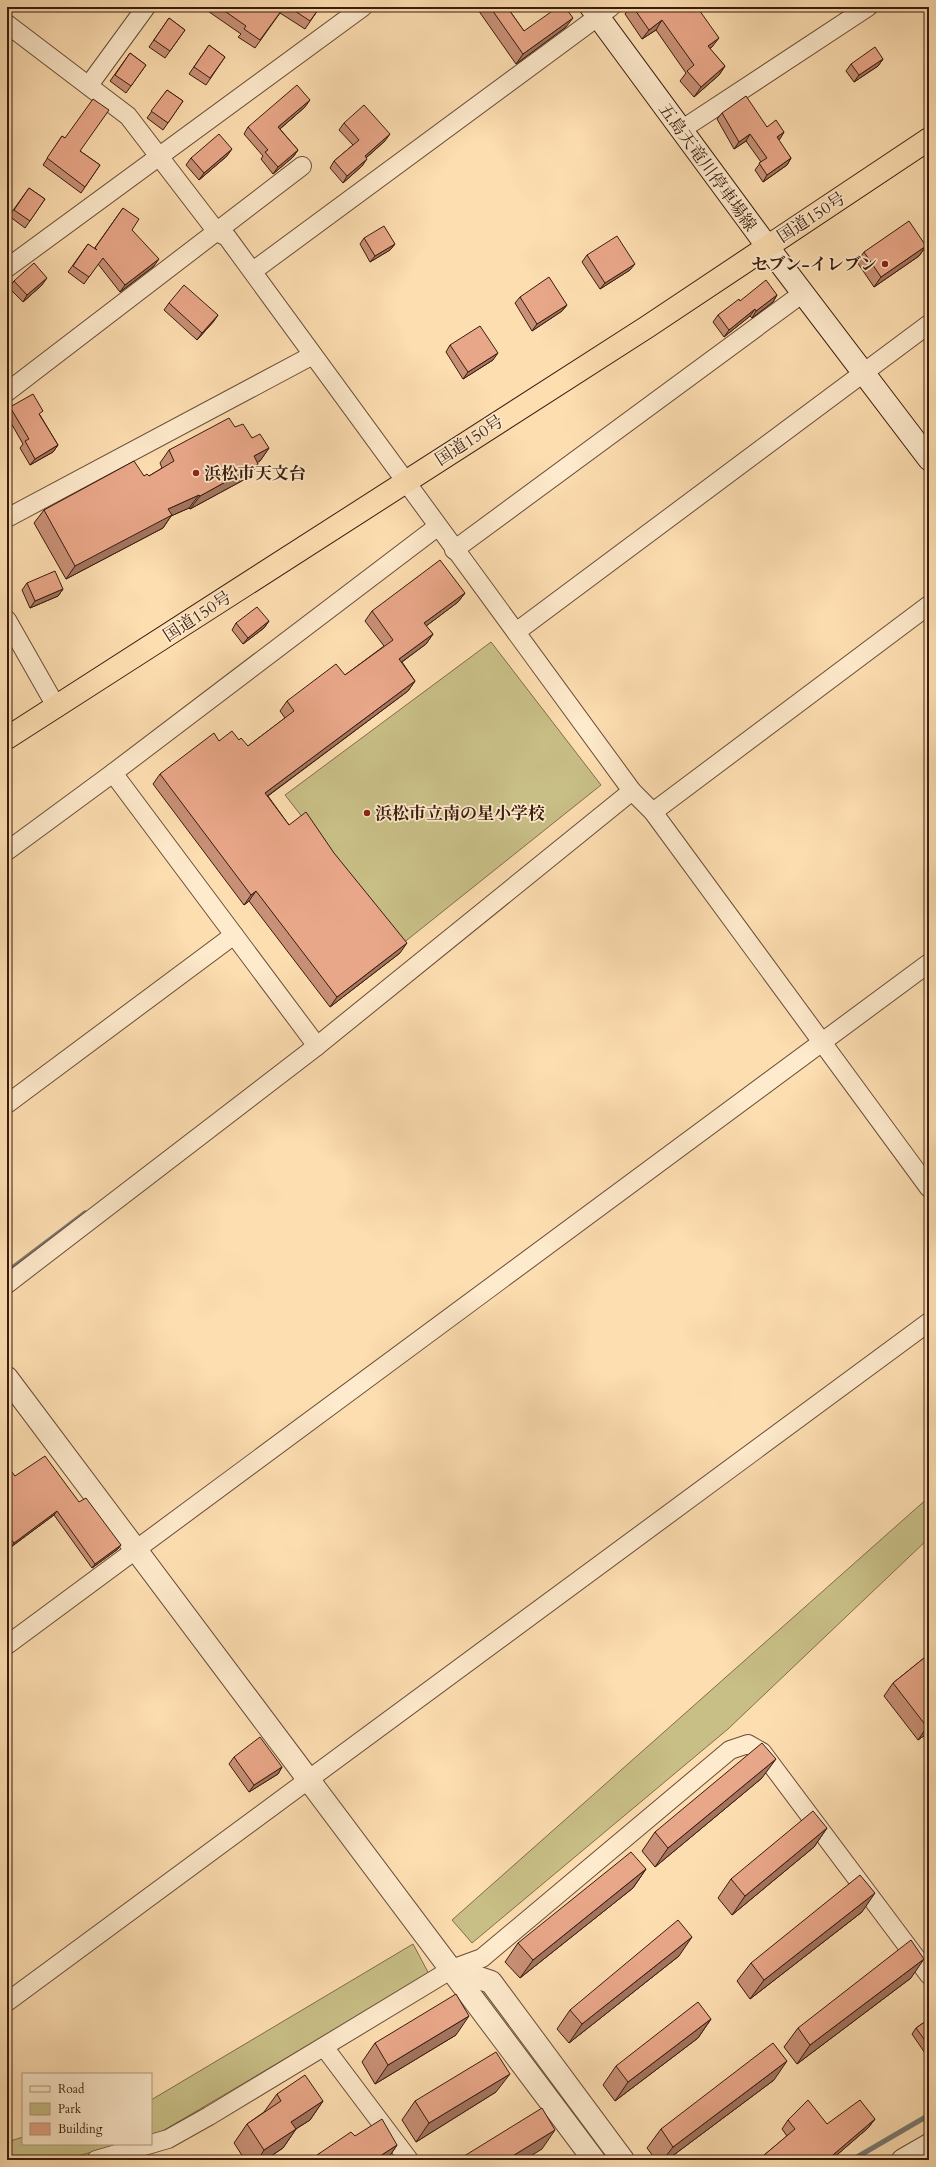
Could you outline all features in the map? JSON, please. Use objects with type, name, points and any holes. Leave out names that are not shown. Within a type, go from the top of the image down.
[{"type":"highway","name":"国道150号","points":[[7,738],[57,708],[405,481],[647,327],[929,139]]},
{"type":"street","points":[[89,85],[146,7]]},
{"type":"street","points":[[7,268],[363,7]]},
{"type":"street","points":[[681,130],[868,7]]},
{"type":"street","points":[[253,271],[600,10]]},
{"type":"street","name":"五島天竜川停車場線","points":[[600,10],[681,130],[929,459]]},
{"type":"street","points":[[7,24],[128,116],[158,158],[217,232],[227,237],[454,550],[632,791],[653,812],[821,1043],[929,1188]]},
{"type":"street","points":[[7,392],[302,166]]},
{"type":"street","points":[[454,550],[803,293]]},
{"type":"street","points":[[516,632],[929,324]]},
{"type":"street","points":[[7,518],[314,355]]},
{"type":"street","points":[[7,851],[114,773],[437,526]]},
{"type":"street","points":[[653,812],[929,605]]},
{"type":"street","points":[[8,625],[57,708]]},
{"type":"street","points":[[114,773],[316,1046]]},
{"type":"street","points":[[7,1284],[316,1046],[632,791]]},
{"type":"street","points":[[7,1104],[234,935]]},
{"type":"street","points":[[7,1644],[929,963]]},
{"type":"street","points":[[7,2002],[929,1322]]},
{"type":"street","points":[[7,1378],[135,1550],[310,1779],[594,2160]]},
{"type":"street","points":[[152,2144],[168,2139],[210,2116],[452,1969],[482,1958],[730,1750],[748,1744],[762,1752],[929,1975]]},
{"type":"street","points":[[452,1969],[491,1982],[623,2160]]},
{"type":"street","points":[[324,2047],[409,2160]]},
{"type":"street","points":[[102,2159],[148,2145]]},
{"type":"street","points":[[903,2160],[929,2145]]},
{"type":"green space","points":[[491,642],[601,785],[402,944],[285,795]]},
{"type":"green space","points":[[929,1497],[929,1538],[728,1729],[472,1943],[452,1920]]},
{"type":"green space","points":[[413,1944],[429,1974],[161,2132],[152,2135],[152,2099]]},
{"type":"green space","points":[[22,2137],[22,2145],[116,2145],[64,2160],[7,2160],[7,2142]]},
{"type":"building","points":[[219,7],[284,7],[260,40],[244,29],[246,26]]},
{"type":"building","points":[[289,7],[320,7],[310,21]]},
{"type":"building","points":[[490,7],[507,7],[524,31],[558,7],[565,7],[573,18],[523,54]]},
{"type":"building","points":[[633,7],[697,7],[719,38],[708,46],[725,66],[701,87],[687,71],[694,65],[662,20],[649,30]]},
{"type":"building","points":[[169,18],[185,30],[170,51],[154,40]]},
{"type":"building","points":[[209,45],[225,57],[210,78],[194,67]]},
{"type":"building","points":[[875,47],[883,59],[859,75],[851,64]]},
{"type":"building","points":[[130,53],[146,65],[131,86],[115,75]]},
{"type":"building","points":[[297,85],[310,100],[278,127],[298,150],[278,167],[265,152],[268,150],[248,127]]},
{"type":"building","points":[[167,90],[183,101],[168,123],[151,111]]},
{"type":"building","points":[[746,96],[767,127],[776,120],[784,132],[777,137],[791,158],[767,175],[759,163],[767,158],[750,134],[739,142],[722,113]]},
{"type":"building","points":[[93,99],[109,110],[80,151],[100,165],[85,187],[47,158],[62,136],[65,138]]},
{"type":"building","points":[[364,105],[390,134],[365,156],[367,159],[347,176],[334,161],[359,140],[344,123]]},
{"type":"building","points":[[219,134],[232,149],[204,173],[191,158]]},
{"type":"building","points":[[29,188],[45,199],[30,221],[14,210]]},
{"type":"building","points":[[123,208],[139,219],[132,230],[159,259],[125,285],[103,258],[89,277],[73,266],[88,244],[97,250],[95,248]]},
{"type":"building","points":[[909,221],[926,246],[881,277],[864,252]]},
{"type":"building","points":[[384,226],[395,244],[375,256],[364,238]]},
{"type":"building","points":[[617,236],[635,264],[605,283],[587,255]]},
{"type":"building","points":[[34,263],[47,278],[27,295],[14,281]]},
{"type":"building","points":[[549,277],[567,305],[537,324],[520,297]]},
{"type":"building","points":[[766,280],[777,295],[756,311],[755,309],[729,330],[718,315],[739,299],[740,301]]},
{"type":"building","points":[[184,285],[218,315],[202,333],[169,303]]},
{"type":"building","points":[[480,326],[498,353],[468,372],[450,345]]},
{"type":"building","points":[[33,394],[43,411],[39,414],[58,445],[35,459],[25,441],[29,439],[10,407]]},
{"type":"building","points":[[229,418],[235,427],[243,424],[252,438],[260,434],[269,448],[254,456],[258,464],[200,496],[199,495],[168,509],[172,515],[75,566],[44,510],[134,461],[144,476],[147,474],[149,476],[174,461],[169,450]]},
{"type":"building","points":[[440,560],[465,593],[424,623],[433,634],[399,659],[415,681],[265,793],[289,825],[306,812],[334,853],[407,943],[337,997],[256,891],[251,895],[160,774],[214,733],[219,741],[232,731],[239,740],[241,738],[248,746],[294,711],[287,701],[336,664],[345,675],[393,640],[372,611]]},
{"type":"building","points":[[55,571],[63,589],[35,601],[27,583]]},
{"type":"building","points":[[257,607],[269,621],[248,638],[236,623]]},
{"type":"building","points":[[45,1456],[79,1502],[86,1498],[121,1545],[95,1564],[57,1511],[14,1543],[7,1534],[7,1474],[11,1471],[15,1476]]},
{"type":"building","points":[[929,1654],[929,1726],[927,1727],[893,1683]]},
{"type":"building","points":[[260,1737],[282,1767],[254,1785],[234,1757]]},
{"type":"building","points":[[762,1743],[776,1759],[668,1848],[655,1832]]},
{"type":"building","points":[[813,1811],[827,1828],[745,1896],[731,1879]]},
{"type":"building","points":[[631,1852],[646,1869],[533,1960],[518,1943]]},
{"type":"building","points":[[860,1875],[875,1893],[764,1980],[751,1963]]},
{"type":"building","points":[[678,1920],[692,1937],[582,2024],[570,2010]]},
{"type":"building","points":[[911,1940],[924,1959],[810,2045],[798,2028]]},
{"type":"building","points":[[456,1994],[469,2016],[388,2065],[375,2043]]},
{"type":"building","points":[[698,2002],[711,2019],[628,2082],[616,2066]]},
{"type":"building","points":[[929,2019],[929,2046],[916,2028]]},
{"type":"building","points":[[773,2043],[787,2061],[673,2147],[661,2129]]},
{"type":"building","points":[[496,2052],[510,2074],[429,2123],[415,2101]]},
{"type":"building","points":[[305,2075],[323,2101],[291,2122],[296,2129],[264,2150],[247,2124],[281,2101],[277,2094]]},
{"type":"building","points":[[808,2100],[827,2124],[860,2100],[875,2119],[827,2160],[819,2160],[817,2157],[813,2160],[765,2160],[763,2156],[795,2129],[788,2120]]},
{"type":"building","points":[[542,2108],[555,2130],[506,2160],[462,2160],[461,2158]]},
{"type":"building","points":[[382,2119],[397,2145],[374,2160],[320,2160],[317,2155],[351,2132],[355,2136]]},
{"type":"waterway","points":[[7,1272],[85,1213]]},
{"type":"waterway","points":[[852,2160],[929,2115]]},
{"type":"place","name":"セブン-イレブン","points":[[885,264]]},
{"type":"place","name":"浜松市天文台","points":[[196,473]]},
{"type":"place","name":"浜松市立南の星小学校","points":[[367,813]]}]
